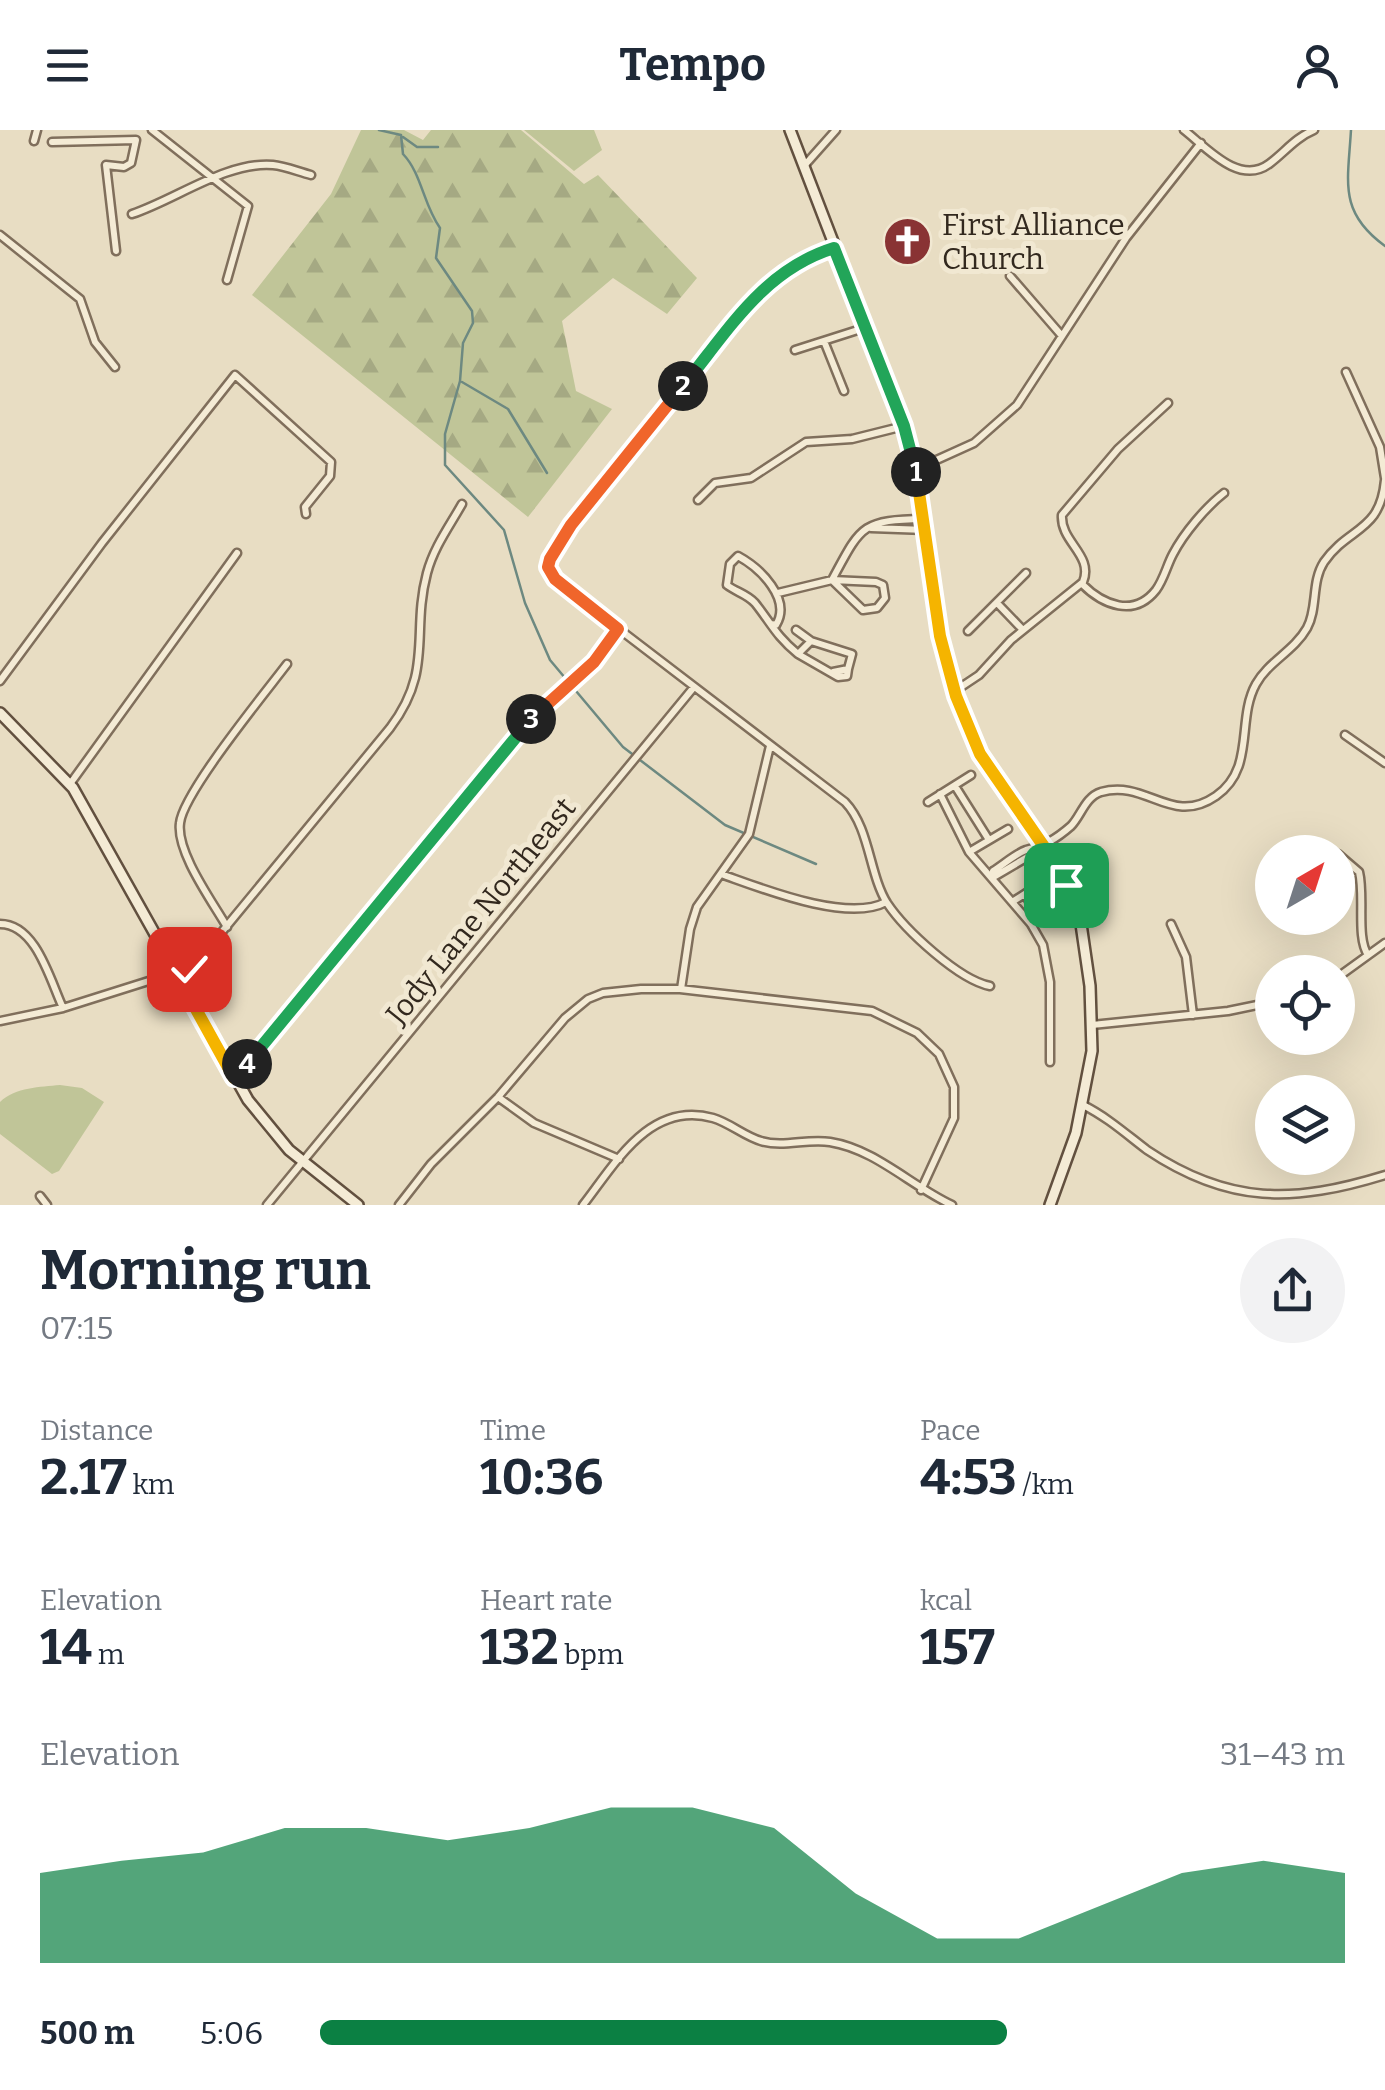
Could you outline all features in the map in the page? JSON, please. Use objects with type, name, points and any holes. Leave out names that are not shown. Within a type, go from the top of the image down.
[{"type":"main road","points":[[790,130],[904,426],[925,524],[940,636],[955,691],[980,754],[1066,885],[1081,924],[1092,1025],[1083,1105],[1050,1205]]},
{"type":"main road","points":[[0,713],[70,784],[94,820],[234,1078],[262,1120],[303,1162],[358,1205]]},
{"type":"street","points":[[34,141],[38,130]]},
{"type":"street","points":[[116,251],[106,165],[124,167],[131,163],[137,130]]},
{"type":"street","points":[[152,130],[248,206],[226,280]]},
{"type":"street","points":[[804,166],[836,130]]},
{"type":"street","points":[[1184,130],[1230,166],[1255,170],[1267,166],[1290,143],[1314,130]]},
{"type":"street","points":[[52,142],[136,140]]},
{"type":"street","points":[[914,464],[932,462],[982,437],[1026,394],[1126,238],[1201,144]]},
{"type":"street","points":[[132,214],[212,180],[224,171],[276,165],[311,175]]},
{"type":"street","points":[[0,235],[80,299],[95,342],[115,367]]},
{"type":"street","points":[[834,248],[776,276],[759,292],[571,525],[548,567],[555,579],[852,810],[886,902],[958,973],[990,986]]},
{"type":"street","points":[[1010,276],[1062,336]]},
{"type":"street","points":[[795,350],[864,328]]},
{"type":"street","points":[[824,341],[844,391]]},
{"type":"street","points":[[992,878],[993,871],[1013,863],[1027,850],[1039,849],[1074,823],[1100,792],[1136,792],[1183,809],[1193,808],[1226,788],[1244,752],[1254,688],[1262,674],[1288,652],[1306,629],[1319,572],[1338,546],[1371,522],[1379,509],[1385,479],[1380,447],[1346,372]]},
{"type":"street","points":[[0,682],[102,543],[235,375],[331,462],[330,476],[305,507],[306,514]]},
{"type":"street","points":[[955,691],[979,675],[1023,630],[1082,584],[1087,572],[1085,563],[1064,534],[1062,515],[1118,449],[1168,403]]},
{"type":"street","points":[[698,500],[715,483],[752,478],[806,442],[852,439],[904,426]]},
{"type":"street","points":[[1082,584],[1119,608],[1133,607],[1145,600],[1155,591],[1181,541],[1224,493]]},
{"type":"street","points":[[0,1021],[63,1008],[195,965],[381,740],[404,706],[420,660],[422,599],[428,572],[441,539],[462,504]]},
{"type":"street","points":[[832,580],[852,544],[880,520],[925,524]]},
{"type":"street","points":[[70,784],[237,554]]},
{"type":"street","points":[[770,624],[776,625],[781,617],[778,594],[738,556],[730,564],[727,585],[746,594],[776,636],[798,654],[838,677],[846,676],[852,654],[811,641],[796,630]]},
{"type":"street","points":[[968,631],[1026,573]]},
{"type":"street","points":[[778,594],[832,580],[876,582],[883,585],[885,598],[877,608],[864,610],[832,580]]},
{"type":"street","points":[[997,603],[1023,630]]},
{"type":"street","points":[[234,1078],[539,710],[567,688],[618,629]]},
{"type":"street","points":[[798,654],[811,641]]},
{"type":"street","points":[[227,927],[189,860],[180,822],[193,792],[286,664]]},
{"type":"street","name":"Jody Lane Northeast","points":[[267,1205],[694,687]]},
{"type":"street","points":[[1345,735],[1385,763]]},
{"type":"street","points":[[680,989],[697,907],[742,846],[755,819],[770,746]]},
{"type":"street","points":[[928,802],[972,774]]},
{"type":"street","points":[[955,786],[989,840]]},
{"type":"street","points":[[940,794],[968,852],[1031,924],[1042,945],[1050,982],[1050,1062]]},
{"type":"street","points":[[968,852],[1008,828]]},
{"type":"street","points":[[1355,868],[1360,872],[1364,898],[1362,948],[1368,956]]},
{"type":"street","points":[[721,874],[800,902],[856,908],[877,907],[886,902]]},
{"type":"street","points":[[1012,902],[1044,881]]},
{"type":"street","points":[[1024,894],[1032,907],[1031,924]]},
{"type":"street","points":[[0,924],[16,926],[26,933],[63,1008]]},
{"type":"street","points":[[1171,924],[1186,958],[1193,1015]]},
{"type":"street","points":[[1355,965],[1385,943]]},
{"type":"street","points":[[399,1205],[565,1018],[588,999],[614,990],[680,989],[872,1011],[897,1021],[939,1054],[954,1087],[954,1118],[921,1190]]},
{"type":"street","points":[[1092,1025],[1255,1005]]},
{"type":"street","points":[[498,1097],[534,1123],[619,1159]]},
{"type":"street","points":[[1083,1105],[1150,1152],[1197,1178],[1248,1195],[1312,1194],[1385,1176]]},
{"type":"street","points":[[583,1205],[640,1134],[654,1124],[690,1114],[714,1118],[760,1141],[830,1142],[860,1150],[921,1190],[952,1205]]},
{"type":"street","points":[[40,1196],[46,1205]]},
{"type":"green space","points":[[361,130],[404,130],[423,140],[431,130],[521,130],[584,184],[598,175],[697,278],[667,314],[613,278],[562,321],[576,391],[612,409],[528,517],[252,295],[331,194]]},
{"type":"green space","points":[[524,130],[594,130],[602,150],[574,171]]},
{"type":"green space","points":[[60,1085],[82,1088],[104,1102],[59,1171],[52,1174],[0,1134],[0,1102],[21,1091]]},
{"type":"waterway","points":[[379,130],[401,135],[403,154],[440,228],[436,258],[472,311],[473,323],[463,343],[460,381],[445,434],[445,465],[504,530],[525,603],[550,660],[623,747],[725,825],[816,864]]},
{"type":"waterway","points":[[1351,130],[1349,195],[1359,221],[1385,246]]},
{"type":"waterway","points":[[403,137],[417,147],[438,147]]},
{"type":"waterway","points":[[462,382],[508,409],[547,473]]},
{"type":"place","name":"First Alliance Church","points":[[907,242]]},
{"type":"route","points":[[189,969],[176,973],[234,1078],[539,710],[594,662],[618,629],[564,587],[548,567],[571,525],[759,292],[776,276],[834,248],[904,426],[924,519],[940,636],[956,696],[980,754],[1056,864],[1066,885]]}]
